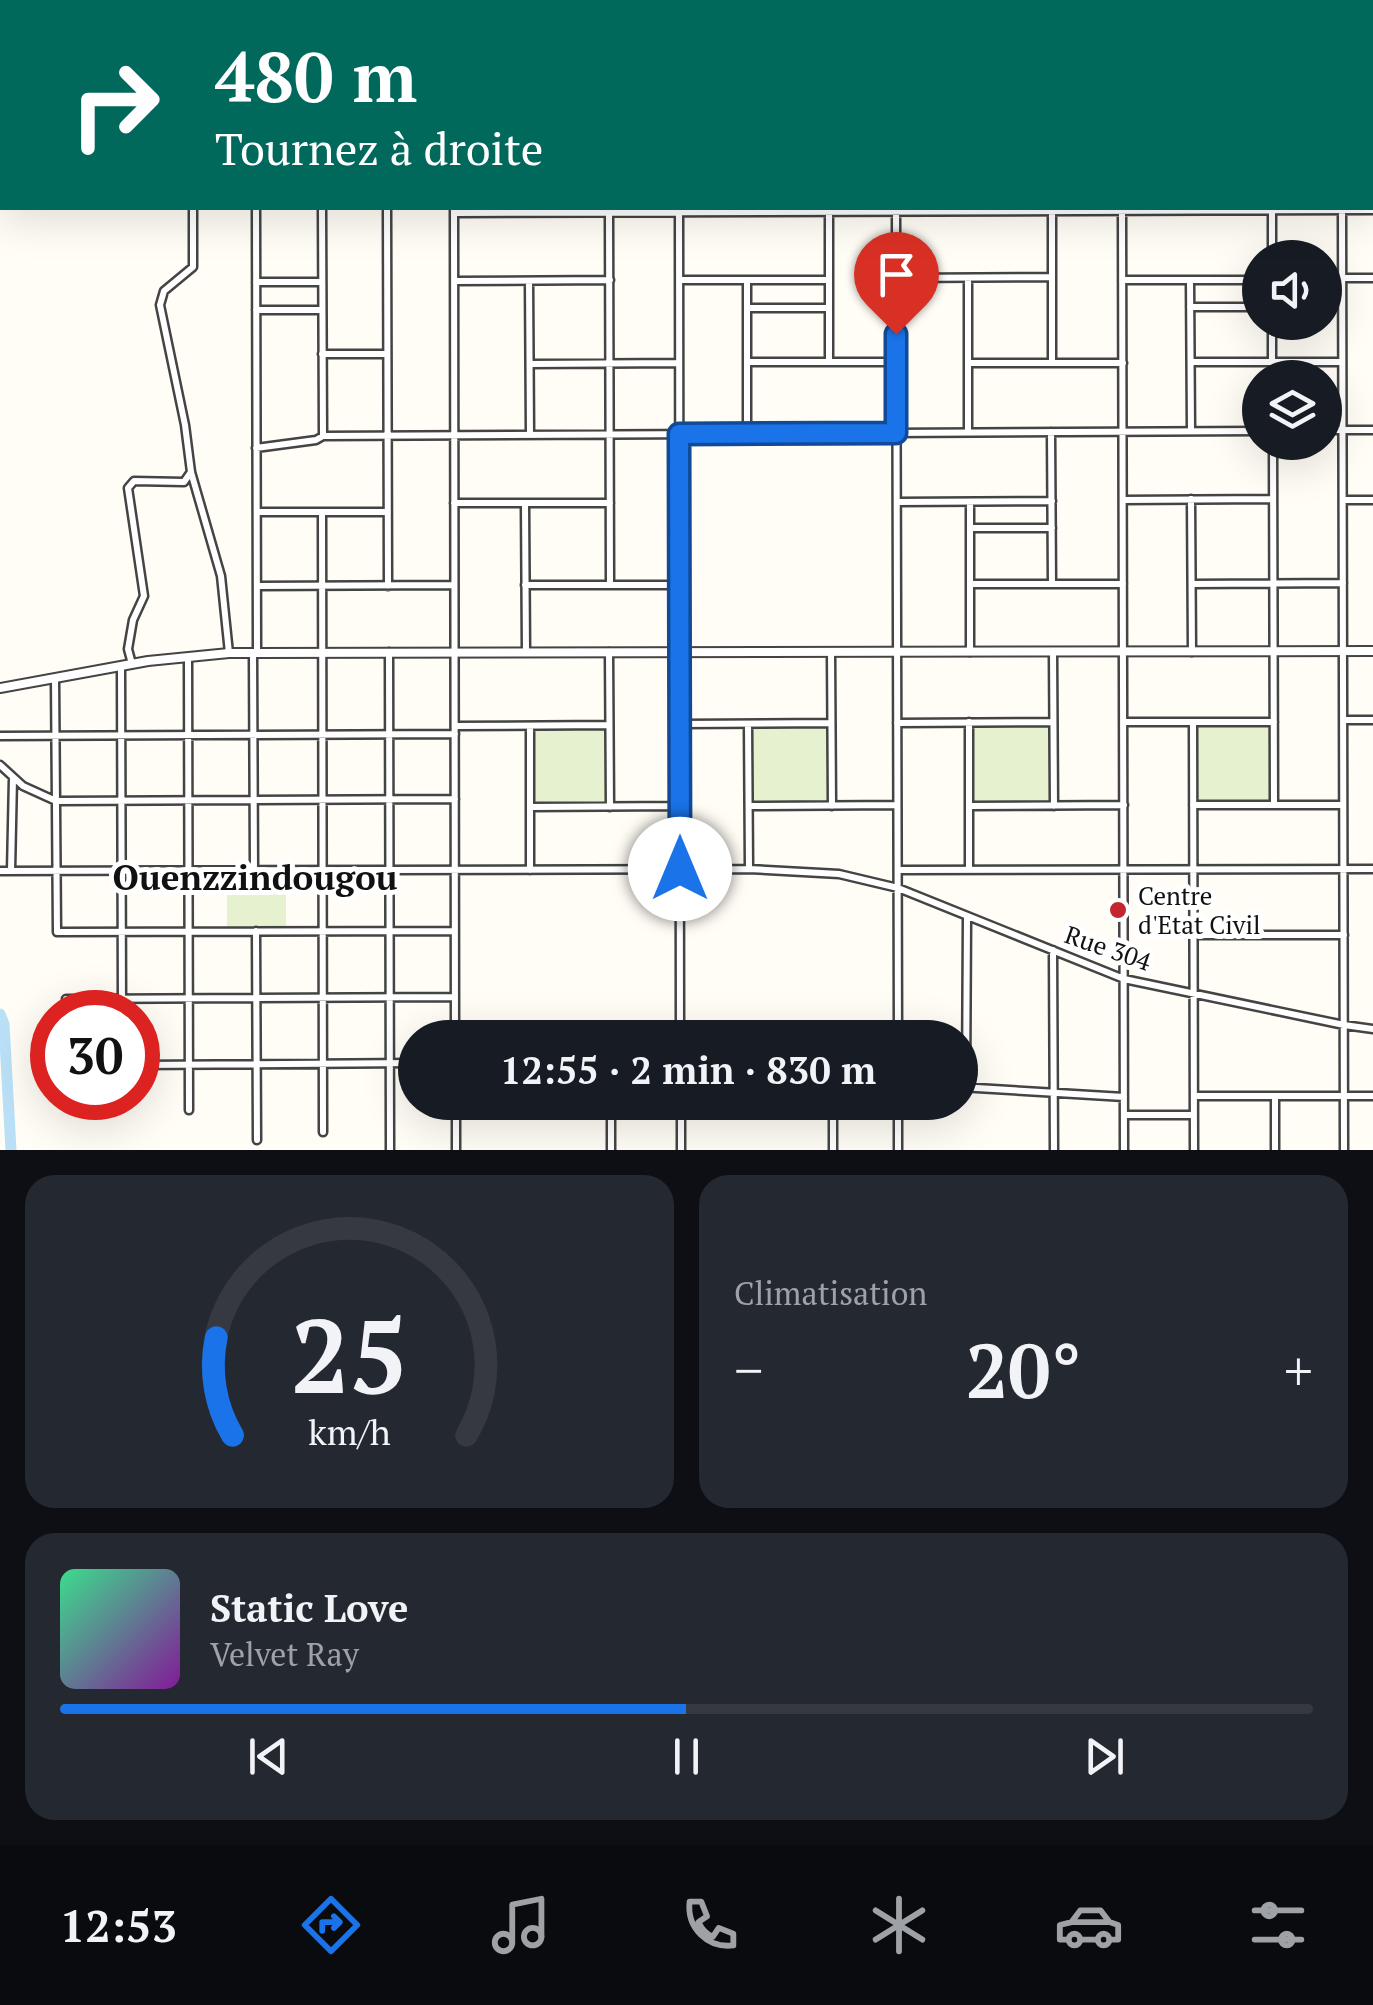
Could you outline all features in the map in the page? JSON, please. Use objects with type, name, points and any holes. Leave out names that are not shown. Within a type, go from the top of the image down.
[{"type":"street","points":[[192,210],[193,267],[164,292],[160,305],[191,472],[221,576],[230,652]]},
{"type":"street","points":[[254,870],[256,210]]},
{"type":"street","points":[[322,210],[323,436]]},
{"type":"street","points":[[387,210],[388,586]]},
{"type":"street","points":[[456,1020],[454,210],[1057,210]]},
{"type":"street","points":[[679,210],[680,1020]]},
{"type":"street","points":[[896,210],[898,1020]]},
{"type":"street","points":[[1122,210],[1124,1150]]},
{"type":"street","points":[[1272,210],[1272,240]]},
{"type":"street","points":[[1342,210],[1342,240]]},
{"type":"street","points":[[1052,211],[1052,363]]},
{"type":"street","points":[[828,212],[829,362]]},
{"type":"street","points":[[610,213],[610,585]]},
{"type":"street","points":[[896,278],[1052,278]]},
{"type":"street","points":[[968,278],[968,432]]},
{"type":"street","points":[[1342,278],[1373,278]]},
{"type":"street","points":[[454,281],[610,280]]},
{"type":"street","points":[[679,280],[829,280]]},
{"type":"street","points":[[747,280],[748,434]]},
{"type":"street","points":[[1122,280],[1242,280]]},
{"type":"street","points":[[1190,280],[1191,431]]},
{"type":"street","points":[[529,281],[530,435]]},
{"type":"street","points":[[256,282],[322,282]]},
{"type":"street","points":[[1190,307],[1242,307]]},
{"type":"street","points":[[747,308],[829,308]]},
{"type":"street","points":[[256,310],[322,310]]},
{"type":"street","points":[[322,354],[387,354]]},
{"type":"street","points":[[747,362],[896,362]]},
{"type":"street","points":[[1190,362],[1242,362]]},
{"type":"street","points":[[530,364],[679,363]]},
{"type":"street","points":[[968,364],[1123,363]]},
{"type":"street","points":[[1342,430],[1373,430]]},
{"type":"street","points":[[256,448],[323,436],[1242,431]]},
{"type":"street","points":[[1052,432],[1052,584]]},
{"type":"street","points":[[1273,460],[1274,805]]},
{"type":"street","points":[[1342,460],[1344,1150]]},
{"type":"street","points":[[132,664],[128,649],[133,620],[144,596],[128,488],[134,482],[184,482],[191,472]]},
{"type":"street","points":[[1192,499],[1192,652]]},
{"type":"street","points":[[1123,500],[1273,499]]},
{"type":"street","points":[[1342,500],[1373,500]]},
{"type":"street","points":[[897,502],[1052,502]]},
{"type":"street","points":[[970,502],[970,652]]},
{"type":"street","points":[[525,503],[526,652]]},
{"type":"street","points":[[454,504],[610,503]]},
{"type":"street","points":[[256,512],[387,512]]},
{"type":"street","points":[[322,512],[323,1132]]},
{"type":"street","points":[[970,528],[1052,528]]},
{"type":"street","points":[[1192,584],[1343,583]]},
{"type":"street","points":[[970,584],[1123,584]]},
{"type":"street","points":[[526,585],[680,585]]},
{"type":"street","points":[[257,586],[454,586]]},
{"type":"street","points":[[0,688],[132,664],[230,652],[1373,651]]},
{"type":"street","points":[[389,652],[390,1150]]},
{"type":"street","points":[[609,652],[610,807]]},
{"type":"street","points":[[831,652],[832,806]]},
{"type":"street","points":[[1053,652],[1054,806]]},
{"type":"street","points":[[188,657],[189,1110]]},
{"type":"street","points":[[121,666],[122,990]]},
{"type":"street","points":[[55,679],[57,932],[455,930]]},
{"type":"street","points":[[1343,720],[1373,720]]},
{"type":"street","points":[[897,722],[1053,722]]},
{"type":"street","points":[[969,722],[970,870]]},
{"type":"street","points":[[1124,722],[1274,722]]},
{"type":"street","points":[[1193,722],[1194,1150]]},
{"type":"street","points":[[680,724],[832,724]]},
{"type":"street","points":[[748,724],[749,869]]},
{"type":"street","points":[[0,736],[389,734],[610,725]]},
{"type":"street","points":[[530,726],[530,870]]},
{"type":"street","points":[[0,766],[36,794],[56,801],[455,799]]},
{"type":"street","points":[[11,871],[14,777]]},
{"type":"street","points":[[1193,805],[1343,804]]},
{"type":"street","points":[[969,806],[1124,805]]},
{"type":"street","points":[[530,807],[680,806]]},
{"type":"street","points":[[748,806],[898,806]]},
{"type":"street","name":"Rue 304","points":[[0,871],[749,869],[839,874],[898,888],[1124,979],[1373,1029]]},
{"type":"street","points":[[898,870],[1373,869]]},
{"type":"street","points":[[965,1020],[968,918]]},
{"type":"street","points":[[256,931],[257,1140]]},
{"type":"street","points":[[1193,936],[1344,935]]},
{"type":"street","points":[[1053,950],[1054,1150]]},
{"type":"street","points":[[160,998],[455,998]]},
{"type":"street","points":[[160,1064],[398,1064]]},
{"type":"street","points":[[978,1089],[1124,1097]]},
{"type":"street","points":[[1194,1096],[1373,1096]]},
{"type":"street","points":[[1275,1096],[1275,1150]]},
{"type":"street","points":[[1124,1115],[1194,1115]]},
{"type":"street","points":[[456,1120],[456,1150]]},
{"type":"street","points":[[611,1120],[611,1150]]},
{"type":"street","points":[[680,1120],[681,1150]]},
{"type":"street","points":[[833,1120],[833,1150]]},
{"type":"street","points":[[898,1120],[898,1150]]},
{"type":"green space","points":[[973,726],[1050,727],[1050,802],[972,802]]},
{"type":"green space","points":[[1194,726],[1272,726],[1271,802],[1194,801]]},
{"type":"green space","points":[[751,728],[829,728],[828,804],[751,803]]},
{"type":"green space","points":[[531,729],[608,729],[607,805],[530,804]]},
{"type":"green space","points":[[227,873],[286,873],[286,930],[227,930]]},
{"type":"waterway","points":[[0,1014],[4,1024],[11,1150]]},
{"type":"place","name":"Centre d'Etat Civil","points":[[1118,910]]},
{"type":"district","name":"Ouenzzindougou","points":[[255,878]]},
{"type":"route","points":[[680,869],[679,434],[896,433],[896,334]]}]
